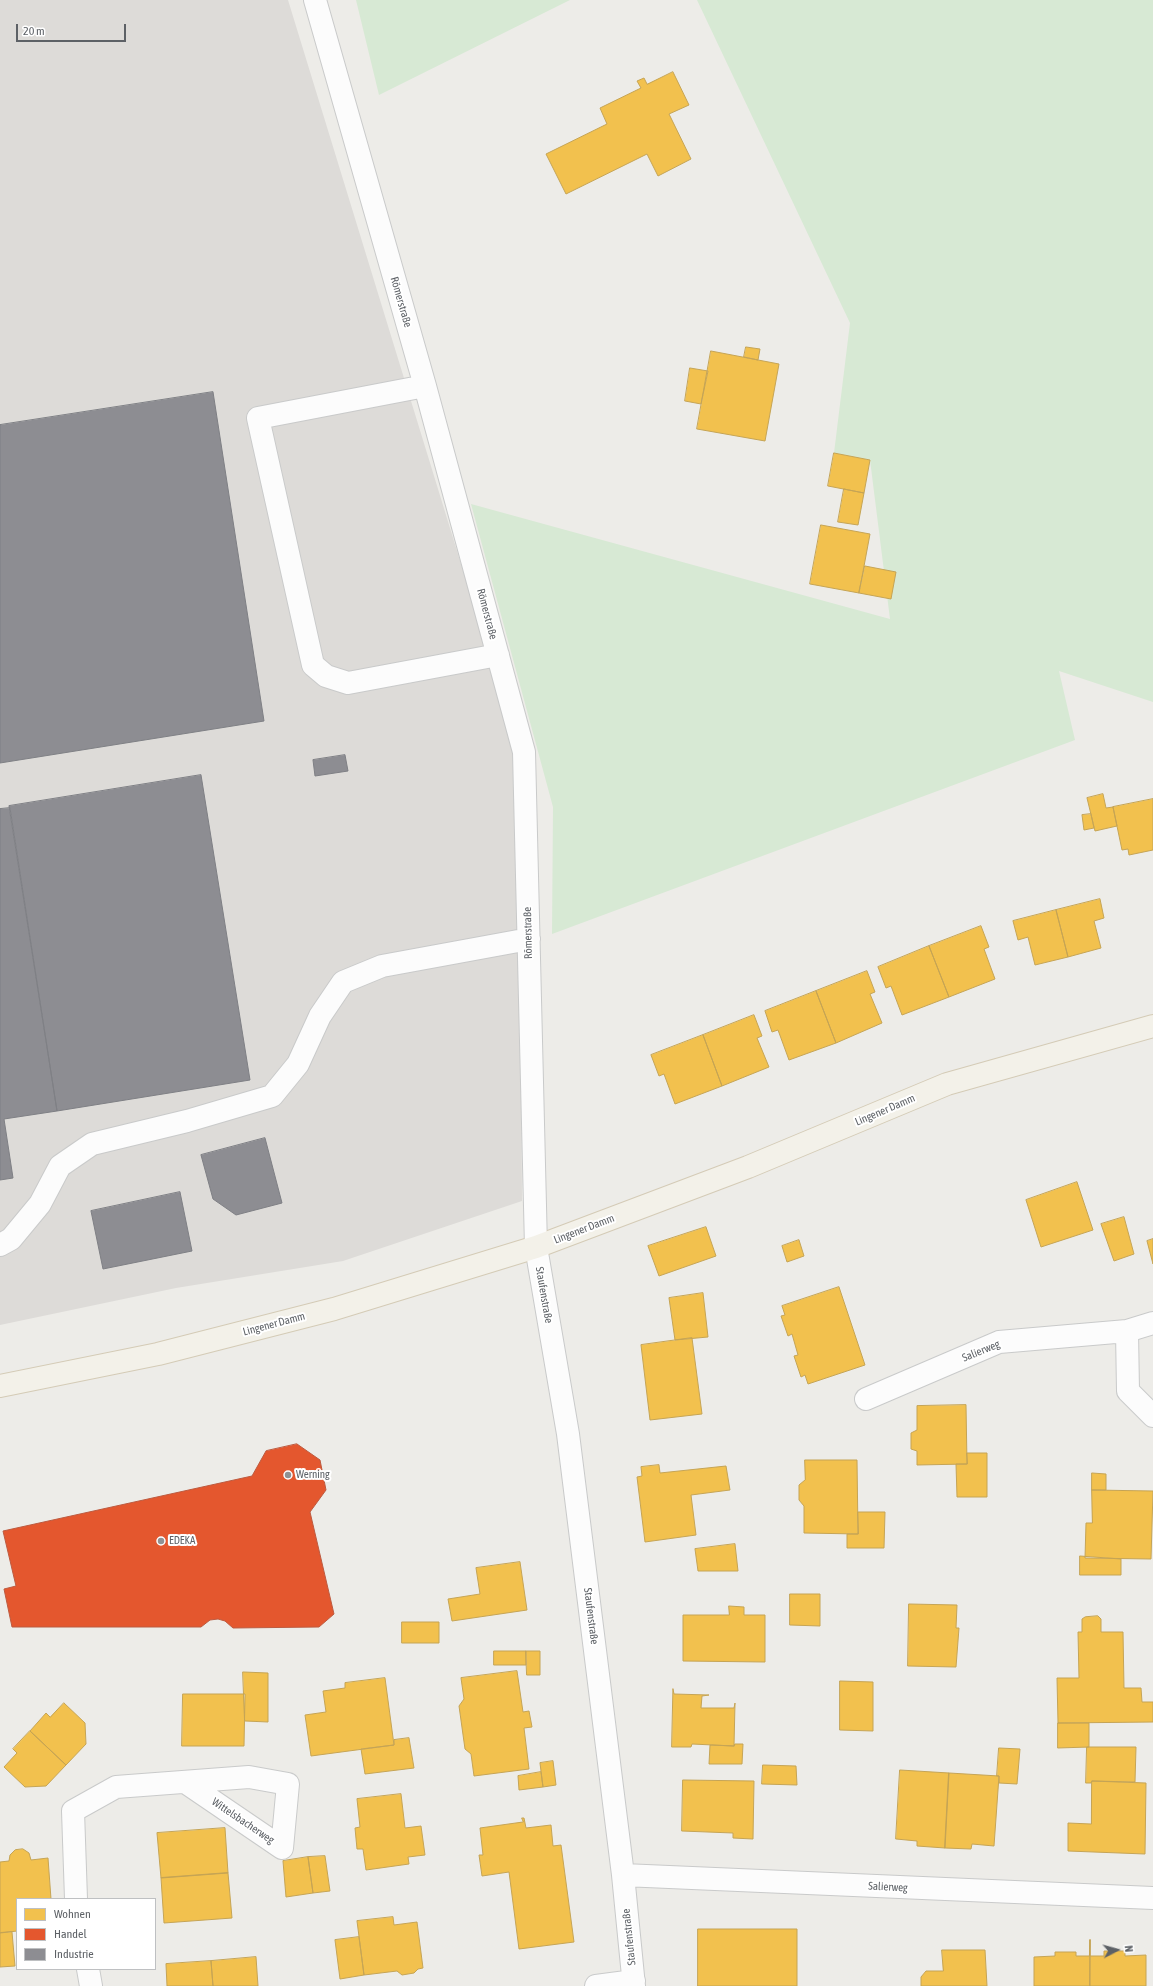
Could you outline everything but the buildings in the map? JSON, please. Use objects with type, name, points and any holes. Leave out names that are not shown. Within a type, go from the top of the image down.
[{"type":"main road","name":"Lingener Damm","points":[[0,1386],[158,1354],[326,1311],[536,1247],[748,1167],[947,1084],[1153,1026]]},
{"type":"street","name":"Römerstraße","points":[[315,0],[425,386],[524,752],[536,1247]]},
{"type":"street","points":[[425,386],[258,418],[313,665],[326,676],[348,682],[498,655]]},
{"type":"street","points":[[0,1245],[11,1239],[40,1204],[60,1166],[92,1144],[187,1121],[272,1096],[298,1064],[320,1016],[344,982],[382,966],[529,939]]},
{"type":"street","name":"Staufenstraße","points":[[536,1247],[568,1434],[623,1875],[634,1984]]},
{"type":"street","name":"Salierweg","points":[[866,1399],[999,1342],[1127,1331],[1153,1323]]},
{"type":"street","points":[[1127,1331],[1128,1391],[1153,1416]]},
{"type":"street","name":"Wittelsbacherweg","points":[[76,1898],[73,1811],[116,1787],[249,1777],[288,1784],[282,1848],[185,1782]]},
{"type":"street","name":"Salierweg","points":[[623,1875],[1153,1898]]},
{"type":"street","points":[[88,1970],[91,1986]]},
{"type":"street","points":[[596,1986],[634,1984]]},
{"type":"shaded area","points":[[0,0],[288,0],[519,753],[522,1201],[343,1261],[176,1288],[0,1325]]},
{"type":"green space","points":[[356,0],[570,0],[379,95]]},
{"type":"green space","points":[[697,0],[1153,0],[1153,702],[1059,671],[1075,740],[552,934],[553,807],[471,504],[890,619],[870,460],[834,453],[850,323]]},
{"type":"place","name":"Werning","points":[[288,1475]]},
{"type":"place","name":"EDEKA","points":[[161,1541]]}]
